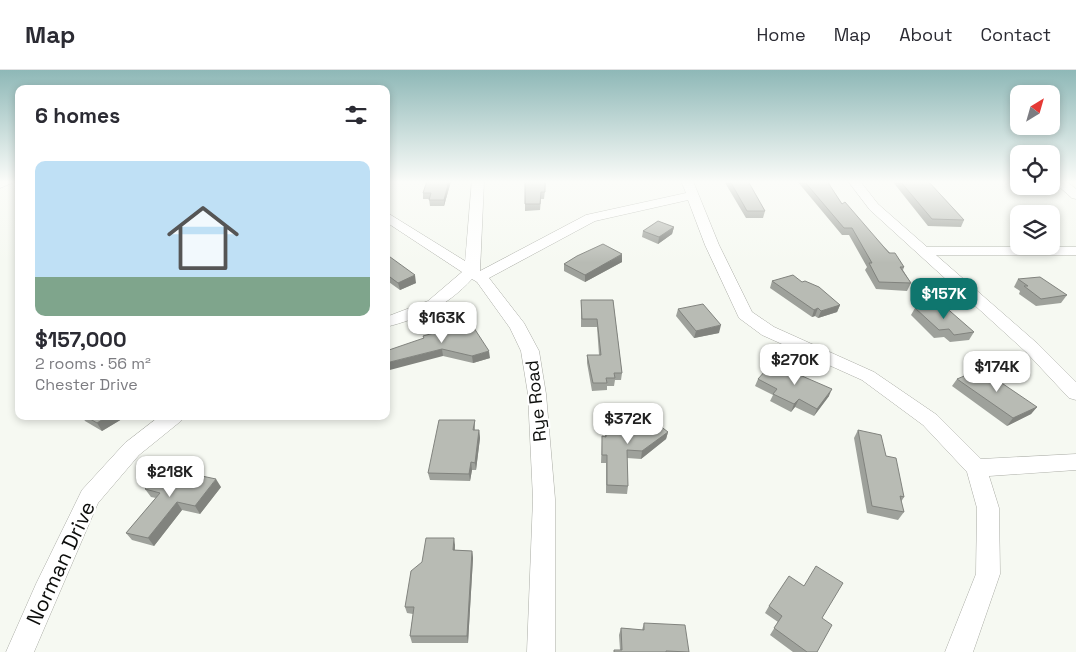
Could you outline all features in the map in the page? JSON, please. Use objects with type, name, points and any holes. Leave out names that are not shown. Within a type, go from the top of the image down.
[{"type":"street","points":[[475,274],[477,208]]},
{"type":"street","points":[[390,321],[417,315],[438,304],[475,274],[591,218],[623,208]]},
{"type":"street","points":[[698,208],[712,245],[745,315],[768,331],[868,376],[930,420],[976,468],[988,508],[988,574],[959,652]]},
{"type":"street","points":[[875,208],[1032,348],[1076,393]]},
{"type":"street","name":"Rye Road","points":[[390,219],[475,274],[518,327],[530,351],[537,394],[544,499],[541,652]]},
{"type":"street","points":[[923,251],[1076,251]]},
{"type":"street","name":"Norman Drive","points":[[20,652],[90,497],[132,448],[169,420]]},
{"type":"street","points":[[976,468],[1076,462]]},
{"type":"building","points":[[745,208],[763,208],[765,211],[747,211]]},
{"type":"building","points":[[827,208],[850,208],[889,253],[895,253],[904,267],[900,267],[911,283],[879,282],[869,263],[872,263],[852,228],[844,228]]},
{"type":"building","points":[[923,208],[953,208],[964,220],[932,219]]},
{"type":"building","points":[[658,221],[674,227],[659,237],[643,231]]},
{"type":"building","points":[[603,244],[622,254],[585,275],[564,264],[577,256]]},
{"type":"building","points":[[390,257],[415,275],[398,283],[390,277]]},
{"type":"building","points":[[793,275],[802,282],[805,281],[819,287],[840,305],[821,311],[818,308],[814,310],[772,281]]},
{"type":"building","points":[[1040,277],[1067,295],[1041,299],[1018,279]]},
{"type":"building","points":[[581,300],[613,300],[622,373],[614,373],[615,378],[606,378],[607,383],[593,383],[587,355],[601,355],[597,319],[582,319]]},
{"type":"building","points":[[703,304],[721,325],[696,331],[678,309]]},
{"type":"building","points":[[943,305],[974,332],[954,335],[949,329],[939,330],[915,308]]},
{"type":"building","points":[[463,325],[474,328],[489,351],[472,356],[442,349],[390,362],[390,350],[424,338],[423,336]]},
{"type":"building","points":[[772,363],[832,389],[817,409],[799,399],[794,404],[773,394],[777,389],[758,379]]},
{"type":"building","points":[[981,369],[1037,407],[1013,418],[957,379]]},
{"type":"building","points":[[642,412],[668,432],[642,451],[627,450],[628,486],[607,485],[607,455],[602,455],[602,436],[606,437],[606,424],[624,425]]},
{"type":"building","points":[[439,420],[475,420],[473,430],[479,430],[475,463],[471,462],[469,474],[428,473]]},
{"type":"building","points":[[858,430],[881,435],[886,456],[896,458],[904,497],[900,496],[904,512],[872,506]]},
{"type":"building","points":[[164,468],[216,479],[195,506],[177,502],[148,538],[126,533],[160,493],[145,489]]},
{"type":"building","points":[[426,538],[454,538],[453,550],[472,551],[467,636],[410,636],[414,607],[405,607],[411,571],[422,562]]},
{"type":"building","points":[[816,566],[843,583],[822,618],[832,625],[817,652],[807,652],[774,628],[782,616],[769,606],[789,576],[804,586]]},
{"type":"building","points":[[644,623],[685,625],[689,652],[614,652],[614,650],[622,650],[621,628],[644,630]]}]
